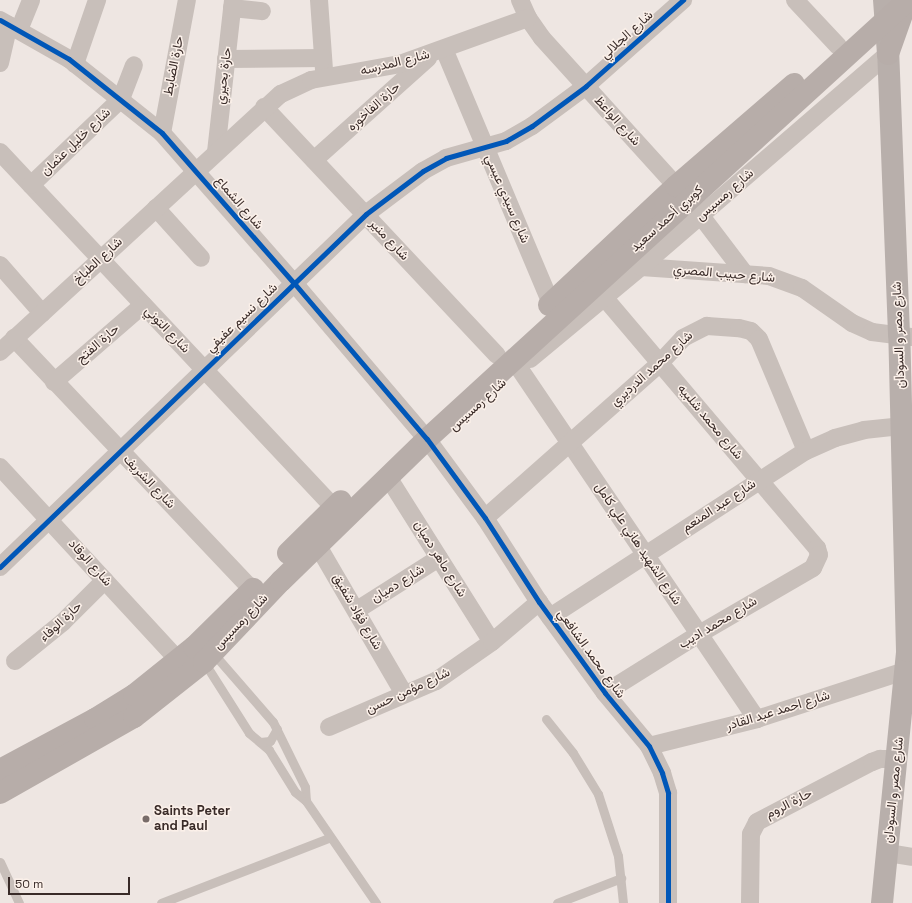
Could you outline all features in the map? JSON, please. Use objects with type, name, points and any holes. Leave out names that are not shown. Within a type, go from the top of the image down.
[{"type":"main road","name":"شارع رمسيس","points":[[888,54],[908,0]]},
{"type":"main road","name":"كوبري أحمد سعيد","points":[[422,434],[573,304],[908,0]]},
{"type":"main road","name":"شارع رمسيس","points":[[0,770],[102,715],[134,695],[179,660],[252,590],[388,477],[422,434],[497,355],[676,186],[838,46],[884,2]]},
{"type":"main road","name":"شارع مصر و السودان","points":[[882,903],[908,658],[908,558],[901,426],[906,335],[884,2]]},
{"type":"main road","name":"شارع رمسيس","points":[[0,793],[134,717],[208,657],[313,538],[334,508],[422,434]]},
{"type":"street","points":[[0,64],[9,25],[30,0]]},
{"type":"street","points":[[75,64],[97,0]]},
{"type":"street","name":"حارة الضابط","points":[[162,133],[187,0]]},
{"type":"street","points":[[320,0],[324,77]]},
{"type":"street","name":"شارع الواعظ","points":[[520,0],[528,18],[586,86],[676,186]]},
{"type":"street","points":[[795,0],[838,46]]},
{"type":"street","name":"شارع الجلالي","points":[[586,86],[679,1]]},
{"type":"street","points":[[232,4],[262,11]]},
{"type":"street","name":"حارة بحيري","points":[[216,152],[232,4]]},
{"type":"street","name":"شارع المدرسه","points":[[216,152],[264,107],[296,85],[324,77],[400,64],[528,18]]},
{"type":"street","name":"شارع الشماع","points":[[9,25],[75,64],[162,133],[294,283],[422,434]]},
{"type":"street","name":"شارع سيدي عيسي","points":[[438,51],[486,148],[551,304]]},
{"type":"street","name":"حارة الفاخوره","points":[[314,160],[438,51]]},
{"type":"street","name":"شارع رمسيس","points":[[422,434],[450,431],[519,368],[701,216],[888,54]]},
{"type":"street","points":[[226,59],[323,58]]},
{"type":"street","points":[[121,99],[134,65]]},
{"type":"street","name":"شارع نسيم عفيفي","points":[[0,566],[366,214],[423,171],[446,158],[486,148],[506,141],[532,126],[586,86]]},
{"type":"street","name":"شارع خليل عثمان","points":[[31,185],[121,99]]},
{"type":"street","name":"شارع منير","points":[[264,107],[497,355]]},
{"type":"street","name":"شارع التوني","points":[[0,152],[334,508]]},
{"type":"street","name":"شارع الطباخ","points":[[0,352],[216,152]]},
{"type":"street","points":[[156,208],[201,258]]},
{"type":"street","points":[[701,216],[745,274]]},
{"type":"street","points":[[0,265],[42,313]]},
{"type":"street","name":"شارع حبيب المصري","points":[[641,266],[769,276],[791,283],[812,294],[852,323],[872,332],[906,335]]},
{"type":"street","name":"شارع محمد شلبيه","points":[[604,296],[817,548]]},
{"type":"street","name":"حارة الفتح","points":[[54,382],[143,305]]},
{"type":"street","name":"شارع محمد الدرديري","points":[[485,518],[660,363],[683,338],[707,326],[751,331],[764,350],[806,451]]},
{"type":"street","name":"شارع الشريف","points":[[14,338],[119,451],[252,590]]},
{"type":"street","name":"شارع الشهيد هاني علي كامل","points":[[519,368],[757,719]]},
{"type":"street","name":"شارع عبد المنعم","points":[[550,617],[758,480],[806,451],[835,438],[864,430],[901,426]]},
{"type":"street","name":"شارع محمد الشافعي","points":[[422,434],[485,518],[539,602],[605,693],[649,746],[662,773],[668,793],[668,903]]},
{"type":"street","name":"شارع الوقاد","points":[[0,468],[50,519],[179,660]]},
{"type":"street","name":"شارع ماهر دميان","points":[[388,477],[492,642]]},
{"type":"street","name":"شارع فؤاد شفيق","points":[[313,538],[357,610],[404,694]]},
{"type":"street","name":"شارع محمد اديب","points":[[605,693],[699,634],[812,568],[817,562],[817,548]]},
{"type":"street","name":"شارع دميان","points":[[357,610],[439,558]]},
{"type":"street","name":"حارة الوفاء","points":[[15,661],[63,622],[105,580]]},
{"type":"street","name":"شارع مؤمن حسن","points":[[329,727],[436,681],[492,642],[539,602]]},
{"type":"street","name":"شارع احمد عبد القادر","points":[[649,746],[757,719],[908,658]]},
{"type":"street","name":"حارة الروم","points":[[750,903],[751,834],[757,822],[872,762],[880,759],[898,759]]},
{"type":"street","points":[[888,853],[912,857]]},
{"type":"lane","points":[[208,657],[277,729],[305,787],[306,801]]},
{"type":"lane","points":[[208,657],[249,733],[269,750],[295,792],[306,801],[329,838],[376,903]]},
{"type":"lane","points":[[546,719],[573,753],[598,794],[611,828],[621,878],[623,903]]},
{"type":"lane","points":[[260,742],[270,741],[277,729]]},
{"type":"lane","points":[[162,903],[329,838]]},
{"type":"lane","points":[[0,862],[19,903]]},
{"type":"lane","points":[[557,903],[621,878]]},
{"type":"cycle path","points":[[0,567],[366,214],[423,171],[446,158],[506,141],[532,126],[586,86],[683,0]]},
{"type":"cycle path","points":[[0,20],[69,59],[162,133],[294,283],[427,439],[485,518],[539,602],[605,693],[649,746],[662,773],[668,793],[668,903]]},
{"type":"place","name":"Saints Peter and Paul","points":[[146,819]]}]
